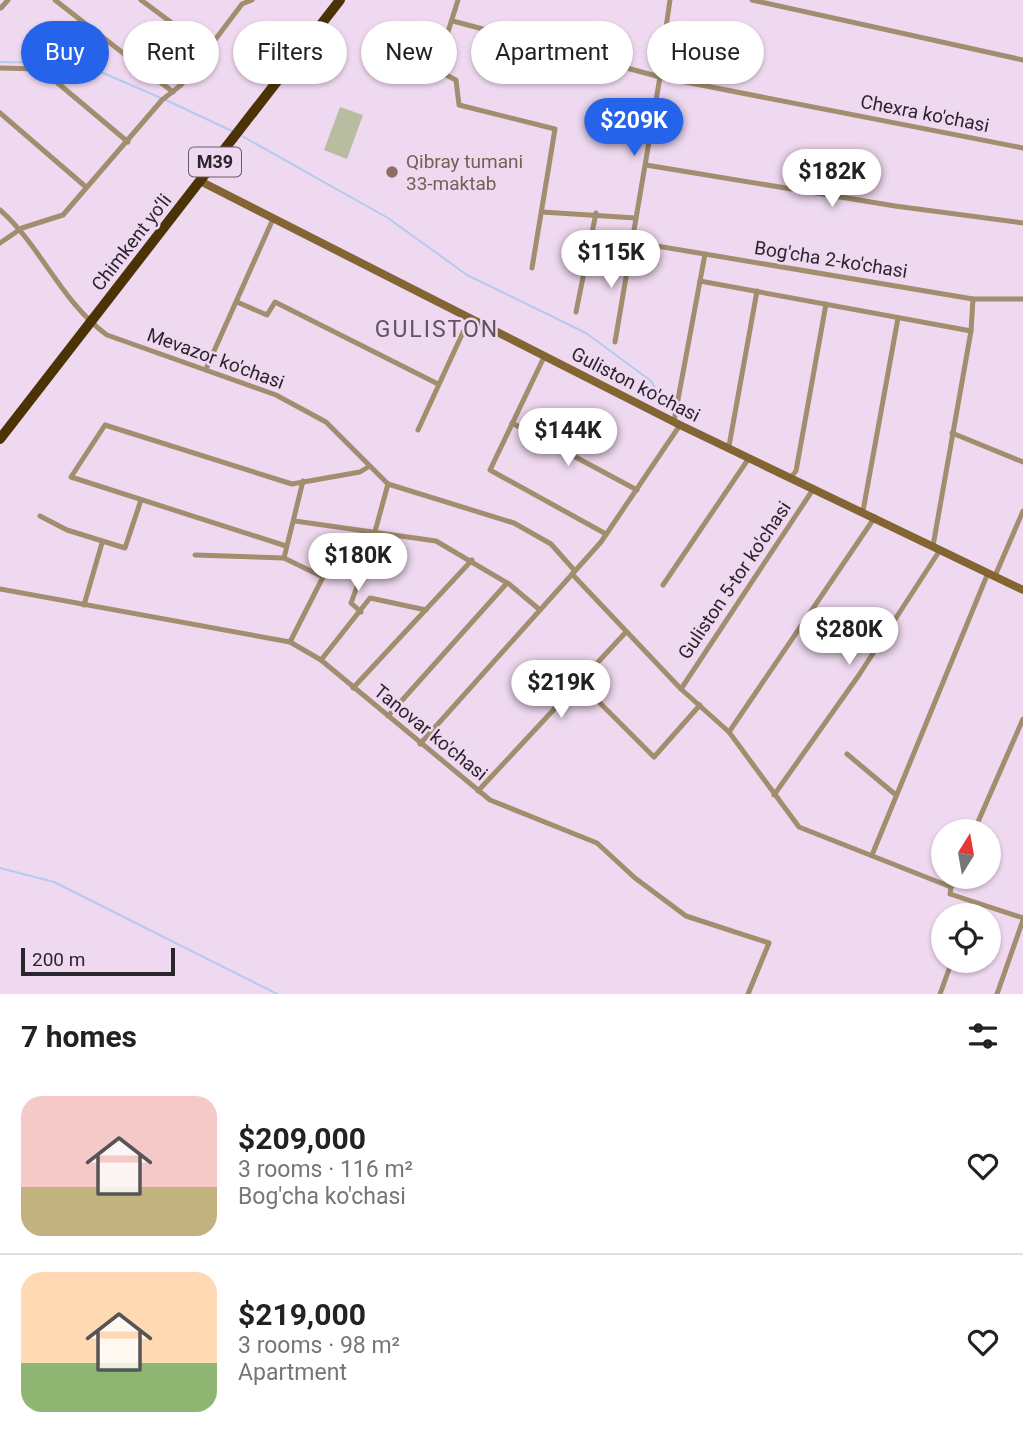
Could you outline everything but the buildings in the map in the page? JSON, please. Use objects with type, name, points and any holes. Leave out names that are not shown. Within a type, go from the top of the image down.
[{"type":"highway","name":"Chimkent yo‘li","points":[[0,439],[340,0]]},
{"type":"main road","name":"Guliston ko'chasi","points":[[200,181],[677,423],[863,510],[1023,590]]},
{"type":"street","points":[[1,8],[8,0]]},
{"type":"street","points":[[55,0],[173,92]]},
{"type":"street","points":[[141,0],[169,21]]},
{"type":"street","points":[[219,31],[239,2],[253,0]]},
{"type":"street","points":[[458,0],[436,70],[456,80],[459,105],[555,129],[532,268]]},
{"type":"street","points":[[667,21],[670,0]]},
{"type":"street","points":[[752,0],[1023,60]]},
{"type":"street","name":"Chexra ko'chasi","points":[[453,20],[647,73]]},
{"type":"street","points":[[0,68],[41,69],[128,142]]},
{"type":"street","points":[[0,243],[4,237],[22,228],[63,215],[162,100],[179,84]]},
{"type":"street","points":[[615,342],[659,84]]},
{"type":"street","name":"Chexra ko'chasi","points":[[696,84],[1023,148]]},
{"type":"street","points":[[0,113],[86,187]]},
{"type":"street","points":[[646,165],[895,206],[1023,223]]},
{"type":"street","points":[[0,210],[22,228],[90,323]]},
{"type":"street","points":[[542,212],[596,213],[636,218]]},
{"type":"street","points":[[576,312],[596,213]]},
{"type":"street","points":[[206,369],[273,219]]},
{"type":"street","name":"Bog'cha 2-ko'chasi","points":[[634,242],[973,299],[1023,299]]},
{"type":"street","points":[[420,744],[606,534],[677,423],[705,254]]},
{"type":"street","points":[[701,281],[971,331]]},
{"type":"street","points":[[730,446],[757,291]]},
{"type":"street","points":[[774,795],[859,676],[936,548],[952,433],[971,331],[973,299]]},
{"type":"street","points":[[237,302],[267,315],[275,302],[438,384]]},
{"type":"street","points":[[791,477],[796,471],[827,304]]},
{"type":"street","points":[[418,430],[470,317]]},
{"type":"street","points":[[863,510],[898,318]]},
{"type":"street","name":"Mevazor ko'chasi","points":[[90,323],[107,335],[276,395],[326,422],[368,467],[388,484],[514,523],[551,544],[626,632],[681,689],[729,732],[799,827],[931,879]]},
{"type":"street","points":[[545,355],[490,470],[606,534]]},
{"type":"street","points":[[512,423],[637,489]]},
{"type":"street","points":[[286,546],[71,477],[105,425],[292,484],[360,472],[368,467]]},
{"type":"street","points":[[952,433],[1023,462]]},
{"type":"street","points":[[663,585],[749,458]]},
{"type":"street","points":[[284,558],[303,481]]},
{"type":"street","points":[[361,612],[351,603],[388,484]]},
{"type":"street","name":"Guliston 5-tor ko'chasi","points":[[681,689],[814,488]]},
{"type":"street","points":[[40,516],[102,543],[121,548],[127,546],[141,499]]},
{"type":"street","points":[[872,855],[992,575],[1023,511]]},
{"type":"street","points":[[729,732],[875,517]]},
{"type":"street","points":[[295,521],[436,541],[507,583],[540,610]]},
{"type":"street","points":[[84,605],[102,543]]},
{"type":"street","points":[[195,555],[284,558],[323,577],[290,642]]},
{"type":"street","points":[[353,688],[472,560]]},
{"type":"street","points":[[388,716],[507,583]]},
{"type":"street","name":"Tanovar ko'chasi","points":[[0,589],[290,642],[321,660],[490,800],[597,843],[635,878],[686,916],[769,943],[748,994]]},
{"type":"street","points":[[321,660],[370,598],[426,610]]},
{"type":"street","points":[[478,791],[626,632]]},
{"type":"street","points":[[579,682],[654,757],[700,705]]},
{"type":"street","points":[[979,819],[1023,719]]},
{"type":"street","points":[[846,754],[896,796]]},
{"type":"street","name":"Mevazor ko'chasi","points":[[951,889],[950,894],[974,903]]},
{"type":"street","points":[[998,994],[1023,919],[1001,912]]},
{"type":"street","points":[[940,994],[948,973]]},
{"type":"green space","points":[[340,107],[363,115],[347,159],[324,150]]},
{"type":"waterway","points":[[0,62],[60,63],[103,73],[161,98]]},
{"type":"waterway","points":[[166,100],[234,132]]},
{"type":"waterway","points":[[242,136],[388,218],[467,275],[586,333],[651,381],[662,401]]},
{"type":"waterway","points":[[0,868],[54,882],[277,994]]},
{"type":"place","name":"Qibray tumani 33-maktab","points":[[392,172]]},
{"type":"district","name":"GULISTON","points":[[437,329]]}]
